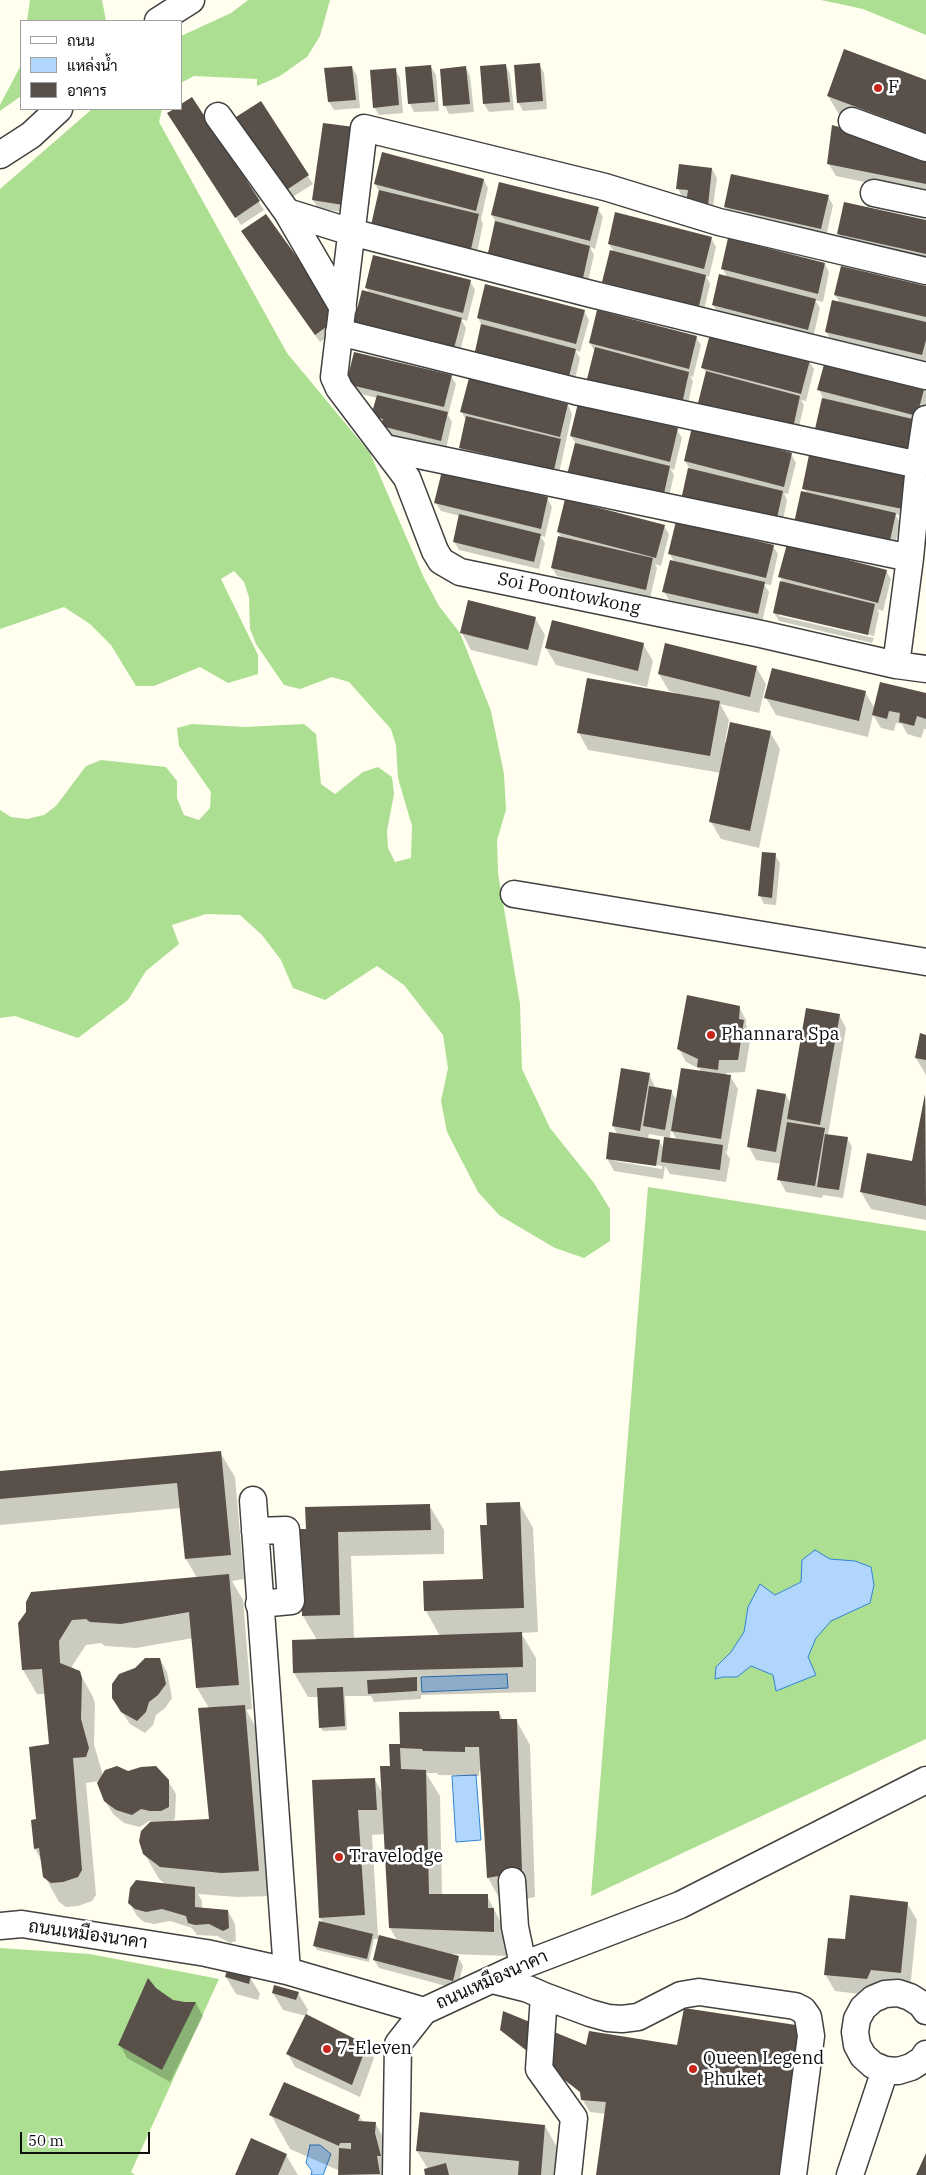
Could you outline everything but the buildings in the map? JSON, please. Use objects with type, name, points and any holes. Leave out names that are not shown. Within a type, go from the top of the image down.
[{"type":"street","points":[[160,20],[191,0]]},
{"type":"street","points":[[0,155],[31,135],[58,110]]},
{"type":"street","points":[[218,116],[287,212],[341,320],[574,391],[919,465]]},
{"type":"street","points":[[852,121],[926,148]]},
{"type":"street","points":[[341,320],[364,128],[605,187],[719,222],[926,271]]},
{"type":"street","points":[[874,193],[926,204]]},
{"type":"street","points":[[287,212],[351,232],[592,294],[926,376]]},
{"type":"street","name":"Soi Poontowkong","points":[[341,320],[334,376],[339,388],[407,478],[435,551],[441,560],[460,572],[761,634],[896,665],[926,669]]},
{"type":"street","points":[[896,665],[926,419]]},
{"type":"street","points":[[385,448],[910,558]]},
{"type":"street","points":[[514,894],[926,962]]},
{"type":"street","points":[[253,1500],[259,1604],[287,1971]]},
{"type":"street","name":"ถนนเหมืองนาคา","points":[[0,1926],[22,1924],[206,1952],[287,1971],[424,2011],[523,1965],[680,1905],[926,1780]]},
{"type":"street","points":[[512,1880],[515,1927],[523,1965]]},
{"type":"street","points":[[492,1980],[528,1989],[590,2013],[622,2020],[638,2017],[681,1995],[699,1992],[795,2006],[803,2010],[808,2017],[811,2036],[794,2175]]},
{"type":"street","points":[[926,2011],[910,1997],[898,1994],[885,1994],[873,1999],[863,2008],[857,2019],[855,2032],[857,2045],[863,2056],[873,2065],[885,2070],[898,2071],[911,2067],[922,2060],[926,2054]]},
{"type":"street","points":[[544,1996],[539,2069],[574,2118],[568,2175]]},
{"type":"street","points":[[396,2175],[398,2044],[424,2011]]},
{"type":"street","points":[[850,2175],[885,2070]]},
{"type":"green space","points":[[30,0],[102,0],[106,20],[27,20]]},
{"type":"green space","points":[[248,0],[330,0],[320,36],[307,57],[280,76],[257,86],[257,79],[194,76],[182,82],[182,36],[231,13]]},
{"type":"green space","points":[[821,0],[926,0],[926,35],[863,9]]},
{"type":"green space","points":[[20,67],[20,97],[0,111],[0,105]]},
{"type":"green space","points":[[91,110],[162,110],[159,122],[287,353],[370,453],[424,578],[439,606],[460,633],[491,711],[504,774],[506,810],[497,840],[498,873],[520,1004],[522,1069],[550,1128],[594,1183],[610,1209],[610,1241],[584,1258],[555,1248],[499,1215],[478,1192],[447,1132],[441,1101],[448,1068],[443,1035],[404,985],[377,966],[325,1000],[293,988],[281,960],[262,935],[240,915],[206,914],[172,925],[179,944],[146,971],[128,1000],[78,1038],[15,1016],[0,1018],[0,810],[11,817],[27,819],[44,815],[56,806],[86,766],[101,760],[166,767],[177,781],[177,798],[184,815],[199,820],[210,808],[211,792],[179,746],[177,728],[192,724],[245,727],[304,724],[316,734],[321,784],[335,794],[363,772],[378,767],[392,777],[394,794],[387,831],[388,848],[395,862],[411,858],[412,826],[398,778],[396,745],[391,729],[349,682],[332,677],[300,689],[284,685],[256,644],[250,629],[249,597],[244,582],[234,571],[221,579],[258,655],[258,674],[228,683],[200,667],[154,686],[136,686],[111,645],[90,624],[64,607],[0,629],[0,189]]},
{"type":"green space","points":[[648,1187],[926,1231],[926,1739],[591,1896]]},
{"type":"green space","points":[[0,1948],[90,1954],[219,1979],[131,2172],[135,2175],[0,2175]]},
{"type":"water","points":[[815,1550],[830,1559],[855,1561],[871,1567],[874,1585],[870,1603],[831,1621],[816,1638],[808,1657],[816,1675],[776,1691],[773,1675],[751,1666],[737,1677],[715,1679],[716,1667],[731,1652],[744,1632],[748,1607],[760,1584],[775,1595],[801,1582],[802,1560]]},
{"type":"water","points":[[507,1674],[508,1688],[422,1692],[421,1677]]},
{"type":"water","points":[[476,1775],[481,1840],[456,1842],[452,1776]]},
{"type":"water","points":[[310,2145],[320,2145],[331,2154],[323,2175],[311,2175],[312,2171],[306,2163]]},
{"type":"place","name":"F","points":[[878,88]]},
{"type":"place","name":"Phannara Spa","points":[[711,1035]]},
{"type":"place","name":"Travelodge","points":[[339,1857]]},
{"type":"place","name":"7-Eleven","points":[[327,2049]]},
{"type":"place","name":"Queen Legend Phuket","points":[[693,2069]]}]
